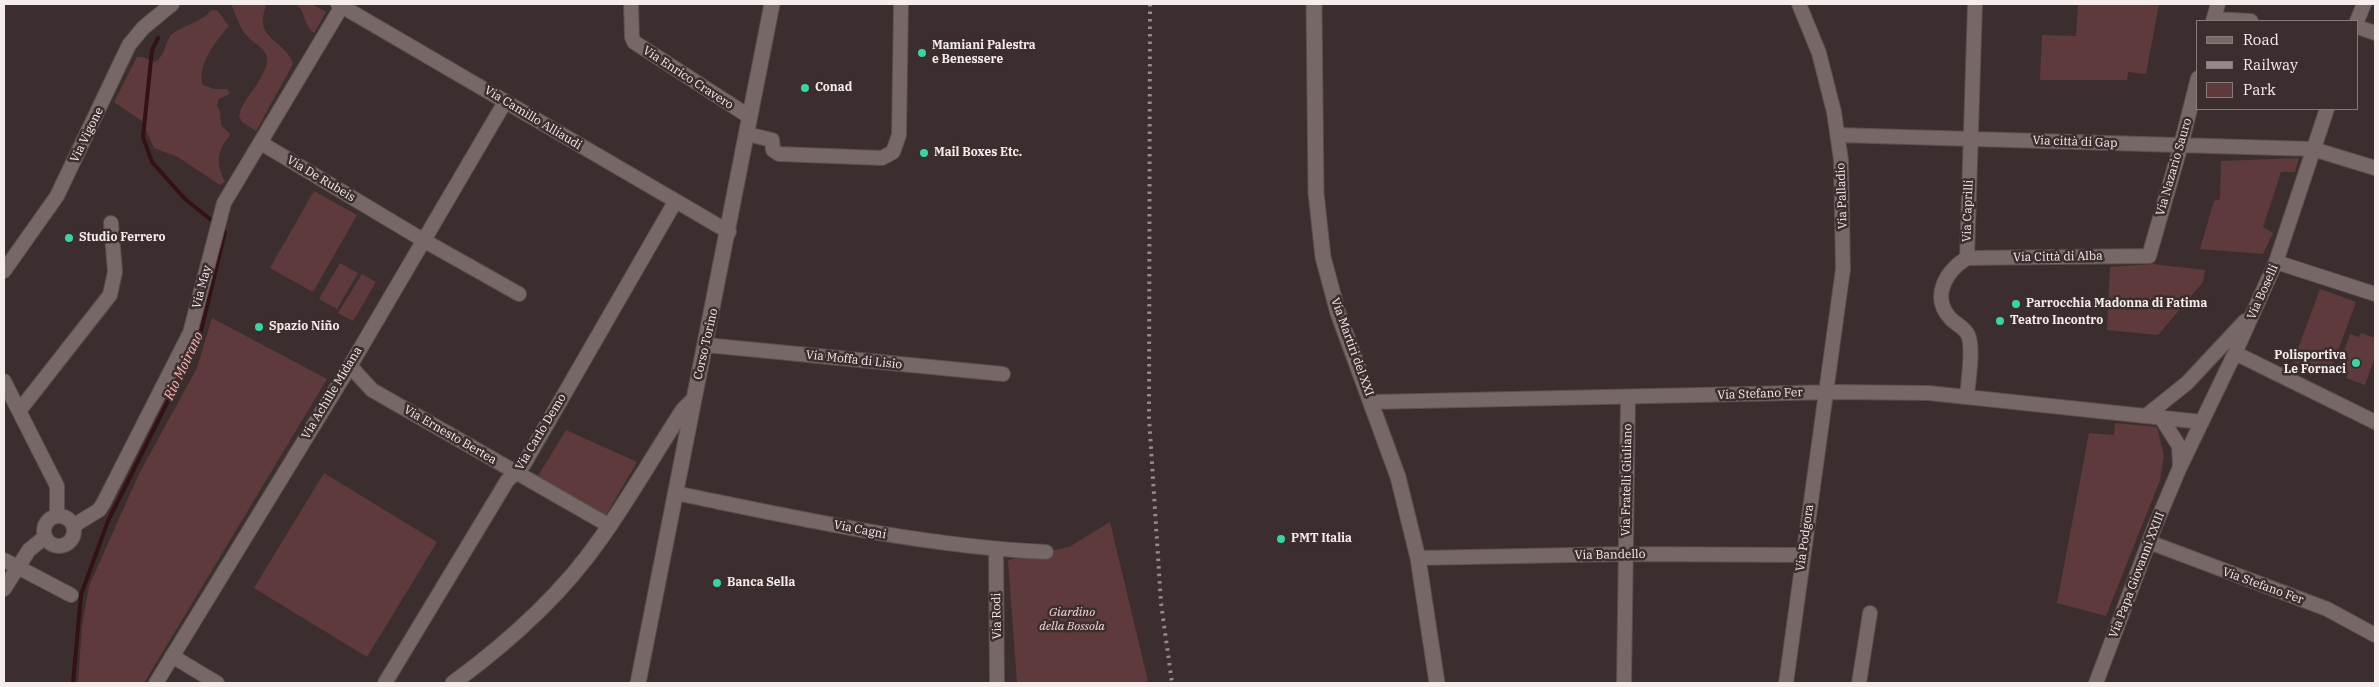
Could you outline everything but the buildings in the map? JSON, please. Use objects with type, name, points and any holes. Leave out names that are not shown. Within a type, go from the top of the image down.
[{"type":"main road","name":"Corso Torino","points":[[638,683],[729,232],[772,4]]},
{"type":"main road","name":"Via Martiri del XXI","points":[[1314,4],[1316,193],[1323,257],[1338,313],[1372,402],[1398,478],[1418,558],[1437,683]]},
{"type":"main road","points":[[453,683],[498,650],[529,621],[574,572],[610,526],[683,410],[694,399]]},
{"type":"street","name":"Via Vigone","points":[[4,271],[57,196],[129,45],[143,28],[172,4]]},
{"type":"street","name":"Via Enrico Cravero","points":[[631,4],[632,37],[634,42],[750,118]]},
{"type":"street","points":[[747,134],[772,140],[773,150],[779,154],[882,158],[893,152],[899,135],[901,4]]},
{"type":"street","name":"Via Palladio","points":[[1799,4],[1819,53],[1834,112],[1838,135],[1843,207],[1843,269],[1825,392]]},
{"type":"street","name":"Via Caprilli","points":[[1967,397],[1970,344],[1968,334],[1951,319],[1944,309],[1942,298],[1943,284],[1948,274],[1967,258],[1975,4]]},
{"type":"street","points":[[2214,20],[2218,4]]},
{"type":"street","points":[[2357,20],[2364,4]]},
{"type":"street","points":[[261,143],[340,5]]},
{"type":"street","name":"Via Camillo Alliaudi","points":[[340,5],[729,232]]},
{"type":"street","points":[[2359,28],[2375,33]]},
{"type":"street","name":"Via Nazario Sauro","points":[[2149,256],[2196,86]]},
{"type":"street","name":"Via Achille Midana","points":[[156,683],[350,366],[505,102]]},
{"type":"street","name":"Via Boselli","points":[[2180,467],[2276,262],[2327,110]]},
{"type":"street","name":"Via città di Gap","points":[[1838,135],[2313,149],[2375,168]]},
{"type":"street","name":"Via May","points":[[73,526],[99,510],[103,504],[134,440],[181,353],[196,312],[224,203],[261,143]]},
{"type":"street","name":"Via De Rubeis","points":[[261,143],[423,240],[519,294]]},
{"type":"street","name":"Via Carlo Demo","points":[[385,683],[507,481],[517,473],[675,202]]},
{"type":"street","points":[[19,410],[110,295],[115,272],[111,223]]},
{"type":"street","name":"Via Città di Alba","points":[[1967,258],[2149,256]]},
{"type":"street","points":[[2276,262],[2375,294]]},
{"type":"street","points":[[2180,467],[2179,446],[2153,416],[2187,383],[2254,311]]},
{"type":"street","name":"Via Moffa di Lisio","points":[[706,345],[1003,374]]},
{"type":"street","points":[[2235,353],[2375,422]]},
{"type":"street","name":"Via Ernesto Bertea","points":[[350,366],[372,390],[610,526]]},
{"type":"street","points":[[4,380],[57,486],[57,516]]},
{"type":"street","name":"Via Stefano Fer","points":[[1372,402],[1628,398],[1825,392],[1911,393],[1967,397],[2202,422]]},
{"type":"street","name":"Via Podgora","points":[[1786,683],[1825,392]]},
{"type":"street","name":"Via Fratelli Giuliano","points":[[1624,683],[1628,398]]},
{"type":"street","name":"Via Papa Giovanni XXIII","points":[[2096,683],[2149,542],[2180,467]]},
{"type":"street","name":"Via Cagni","points":[[675,493],[896,537],[996,550],[1046,552]]},
{"type":"street","points":[[4,589],[29,550],[45,537],[46,524],[57,516],[66,518],[73,526],[72,536],[66,544],[52,544],[45,537]]},
{"type":"street","name":"Via Stefano Fer","points":[[2149,542],[2327,609],[2375,634]]},
{"type":"street","name":"Via Rodi","points":[[996,550],[998,683]]},
{"type":"street","name":"Via Bandello","points":[[1418,558],[1625,554],[1802,555]]},
{"type":"street","points":[[4,560],[16,568],[71,595]]},
{"type":"street","points":[[1859,683],[1870,613]]},
{"type":"street","points":[[172,656],[217,683]]},
{"type":"green space","points":[[231,4],[267,4],[263,16],[263,25],[266,32],[284,49],[293,64],[256,131],[242,122],[239,116],[245,101],[265,69],[266,55],[242,29]]},
{"type":"green space","points":[[296,4],[312,4],[326,12],[314,33],[310,30]]},
{"type":"green space","points":[[2078,4],[2159,4],[2146,74],[2128,72],[2127,80],[2040,80],[2042,35],[2076,36]]},
{"type":"green space","points":[[212,10],[218,11],[229,26],[209,53],[202,69],[203,85],[214,89],[227,89],[230,94],[219,99],[217,106],[220,111],[221,125],[230,134],[219,156],[220,169],[225,182],[220,185],[178,157],[154,148],[142,121],[114,102],[137,57],[143,57],[155,62],[163,53],[171,35],[179,29],[201,19]]},
{"type":"green space","points":[[2299,158],[2295,172],[2281,172],[2263,227],[2273,233],[2263,254],[2200,249],[2214,201],[2220,199],[2221,161]]},
{"type":"green space","points":[[314,191],[357,215],[313,292],[270,268]]},
{"type":"green space","points":[[340,263],[358,273],[337,309],[319,299]]},
{"type":"green space","points":[[2152,264],[2205,270],[2203,282],[2158,335],[2107,330],[2110,267]]},
{"type":"green space","points":[[362,274],[376,282],[353,321],[338,313]]},
{"type":"green space","points":[[2320,289],[2356,302],[2329,375],[2293,362]]},
{"type":"green space","points":[[212,318],[327,379],[144,683],[78,683],[82,626],[89,586],[139,474],[197,368]]},
{"type":"green space","name":"Polisportiva Le Fornaci","points":[[2361,333],[2375,338],[2375,357],[2365,385],[2346,378],[2347,374],[2337,370],[2350,334],[2359,337]]},
{"type":"green space","points":[[2115,423],[2157,427],[2164,456],[2160,480],[2106,616],[2057,603],[2089,433],[2114,435]]},
{"type":"green space","points":[[566,430],[637,462],[606,515],[538,476]]},
{"type":"green space","points":[[324,473],[437,542],[367,657],[254,588]]},
{"type":"green space","name":"Giardino della Bossola","points":[[1110,522],[1148,681],[1141,683],[1017,683],[1008,560],[1069,547]]},
{"type":"waterway","name":"Rio Moirano","points":[[158,38],[152,50],[143,137],[152,162],[185,199],[215,223]]},
{"type":"waterway","name":"Rio Moirano","points":[[73,683],[81,595],[108,521],[199,339],[225,232],[221,228]]},
{"type":"railway","points":[[1150,4],[1149,417],[1161,603],[1172,683]]},
{"type":"place","name":"Mamiani Palestra e Benessere","points":[[922,53]]},
{"type":"place","name":"Conad","points":[[805,88]]},
{"type":"place","name":"Mail Boxes Etc.","points":[[924,153]]},
{"type":"place","name":"Studio Ferrero","points":[[69,238]]},
{"type":"place","name":"Parrocchia Madonna di Fatima","points":[[2016,304]]},
{"type":"place","name":"Teatro Incontro","points":[[2000,321]]},
{"type":"place","name":"Spazio Niño","points":[[259,327]]},
{"type":"place","name":"Polisportiva Le Fornaci","points":[[2356,363]]},
{"type":"place","name":"PMT Italia","points":[[1281,539]]},
{"type":"place","name":"Banca Sella","points":[[717,583]]}]
